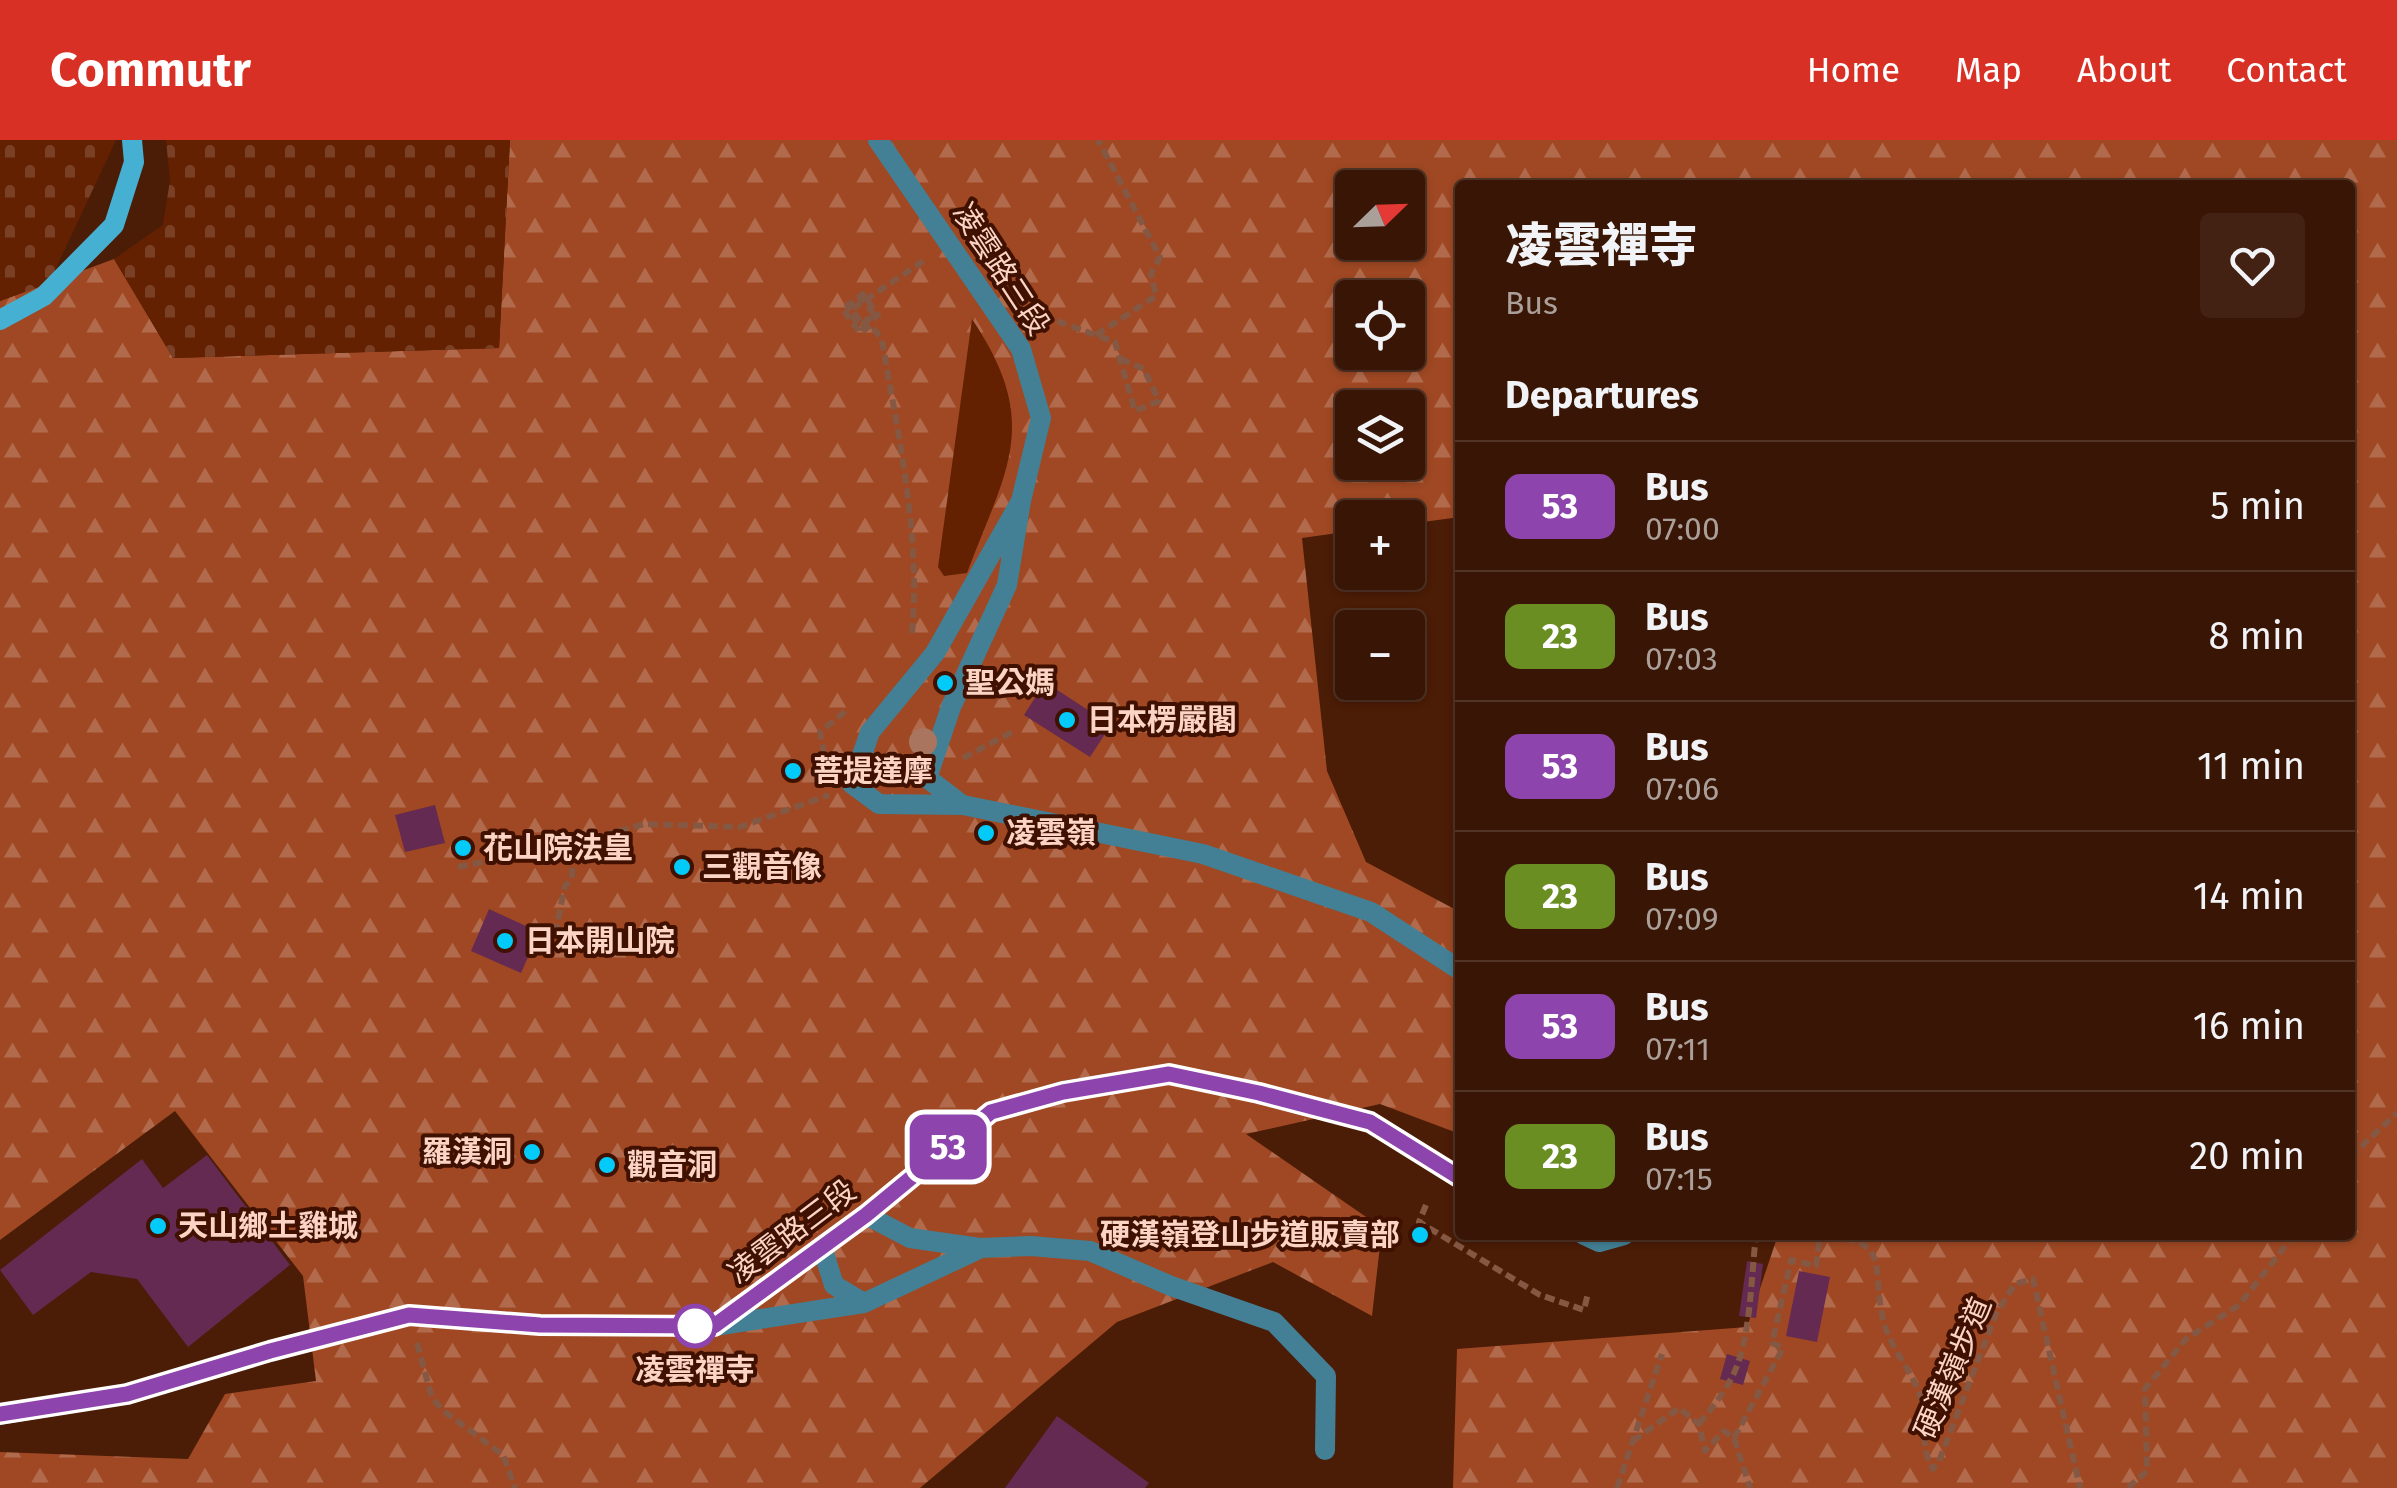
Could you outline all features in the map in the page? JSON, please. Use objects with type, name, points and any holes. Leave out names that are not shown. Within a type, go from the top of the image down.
[{"type":"street","points":[[0,320],[44,296],[114,225],[134,162],[132,140]]},
{"type":"street","name":"凌雲路三段","points":[[878,140],[1021,350],[1041,418],[1021,501],[1007,585],[951,708],[927,778]]},
{"type":"street","name":"凌雲路三段","points":[[852,784],[870,732],[935,654],[1021,501]]},
{"type":"street","points":[[927,778],[962,805]]},
{"type":"street","points":[[852,784],[879,804],[962,805],[1203,854],[1371,912],[1455,967]]},
{"type":"street","name":"凌雲路三段","points":[[0,1414],[127,1394],[409,1315],[540,1325],[714,1326],[866,1215],[991,1112],[1063,1092],[1169,1074],[1370,1122],[1455,1175]]},
{"type":"street","points":[[866,1215],[910,1238],[980,1248],[1030,1246],[1090,1251],[1171,1286],[1274,1322],[1326,1376],[1325,1450]]},
{"type":"street","points":[[822,1247],[834,1285],[864,1303]]},
{"type":"street","points":[[714,1326],[864,1303],[980,1248]]},
{"type":"path","points":[[1096,335],[1156,296],[1151,274],[1160,257],[1098,140]]},
{"type":"path","points":[[912,637],[916,588],[908,498],[882,340],[871,325],[860,333],[843,308],[864,294],[871,304],[878,315],[861,328],[848,309],[862,298],[868,307],[874,316],[862,324],[852,309],[868,299],[930,257]]},
{"type":"path","points":[[986,296],[1114,342],[1135,412],[1159,401],[1144,369],[1119,358]]},
{"type":"path","points":[[831,794],[820,732],[862,698]]},
{"type":"path","points":[[927,778],[1016,730]]},
{"type":"path","points":[[458,868],[574,844],[644,824],[740,827],[852,784]]},
{"type":"path","points":[[555,934],[565,886],[572,879],[574,844]]},
{"type":"path","points":[[2355,1152],[2397,1113]]},
{"type":"path","points":[[1426,1204],[1418,1222],[1540,1295],[1584,1310],[1588,1292]]},
{"type":"path","points":[[1699,1424],[1736,1370],[1744,1337],[1755,1240]]},
{"type":"path","points":[[1734,1438],[1783,1348],[1772,1343],[1791,1260],[1816,1266],[1818,1240]]},
{"type":"path","name":"硬漢嶺步道","points":[[1854,1240],[1864,1244],[1878,1262],[1884,1321],[1924,1410],[1923,1452],[1933,1469],[1996,1314],[2015,1284],[2032,1279],[2080,1488]]},
{"type":"path","points":[[2128,1488],[2147,1471],[2145,1389],[2186,1340],[2239,1305],[2290,1240]]},
{"type":"path","points":[[409,1315],[432,1398],[503,1455],[516,1488]]},
{"type":"path","points":[[1617,1488],[1662,1354]]},
{"type":"path","points":[[1633,1442],[1678,1408],[1699,1424],[1706,1452],[1724,1431],[1734,1438],[1750,1488]]},
{"type":"green space","points":[[0,140],[116,140],[49,283],[0,301]]},
{"type":"green space","points":[[166,140],[510,140],[499,348],[173,358],[114,259],[163,225],[170,180]]},
{"type":"green space","points":[[510,140],[2397,140],[2397,1488],[1453,1488],[1457,1349],[1747,1327],[1776,1240],[2355,1240],[2355,180],[1455,180],[1455,518],[1425,522],[1425,500],[1335,500],[1335,533],[1302,538],[1327,771],[1366,862],[1455,909],[1455,1132],[1380,1104],[1246,1134],[1382,1228],[1372,1316],[1273,1262],[1117,1322],[920,1488],[0,1488],[0,1452],[188,1459],[225,1394],[316,1381],[303,1276],[175,1111],[0,1240],[0,301],[114,259],[173,358],[499,348]]},
{"type":"green space","points":[[972,319],[994,356],[1006,388],[1012,418],[1011,446],[1005,474],[967,573],[944,576],[938,567]]},
{"type":"building","name":"日本楞嚴閣","points":[[1045,682],[1111,725],[1090,757],[1024,715]]},
{"type":"building","points":[[435,805],[445,843],[405,852],[395,815]]},
{"type":"building","name":"日本開山院","points":[[489,909],[539,932],[521,973],[471,951]]},
{"type":"building","name":"天山鄉土雞城","points":[[207,1155],[290,1265],[188,1347],[137,1279],[91,1272],[33,1315],[0,1270],[142,1159],[163,1188]]},
{"type":"building","points":[[1747,1261],[1763,1264],[1756,1318],[1739,1316]]},
{"type":"building","points":[[1799,1271],[1830,1277],[1817,1342],[1786,1336]]},
{"type":"building","points":[[1727,1354],[1750,1361],[1743,1385],[1720,1379]]},
{"type":"building","points":[[1057,1416],[1149,1483],[1145,1488],[1005,1488]]},
{"type":"bus line","name":"53","points":[[0,1414],[127,1394],[409,1315],[540,1325],[714,1326],[866,1215],[991,1112],[1063,1092],[1169,1074],[1370,1122],[1455,1175]]},
{"type":"place","name":"聖公媽","points":[[945,683]]},
{"type":"place","name":"日本楞嚴閣","points":[[1067,720]]},
{"type":"place","name":"菩提達摩","points":[[793,771]]},
{"type":"place","name":"凌雲嶺","points":[[986,833]]},
{"type":"place","name":"花山院法皇","points":[[463,848]]},
{"type":"place","name":"三觀音像","points":[[682,867]]},
{"type":"place","name":"日本開山院","points":[[505,941]]},
{"type":"place","name":"羅漢洞","points":[[532,1152]]},
{"type":"place","name":"觀音洞","points":[[607,1165]]},
{"type":"place","name":"天山鄉土雞城","points":[[158,1226]]},
{"type":"place","name":"硬漢嶺登山步道販賣部","points":[[1420,1235]]},
{"type":"place","name":"凌雲禪寺","points":[[695,1326]]}]
